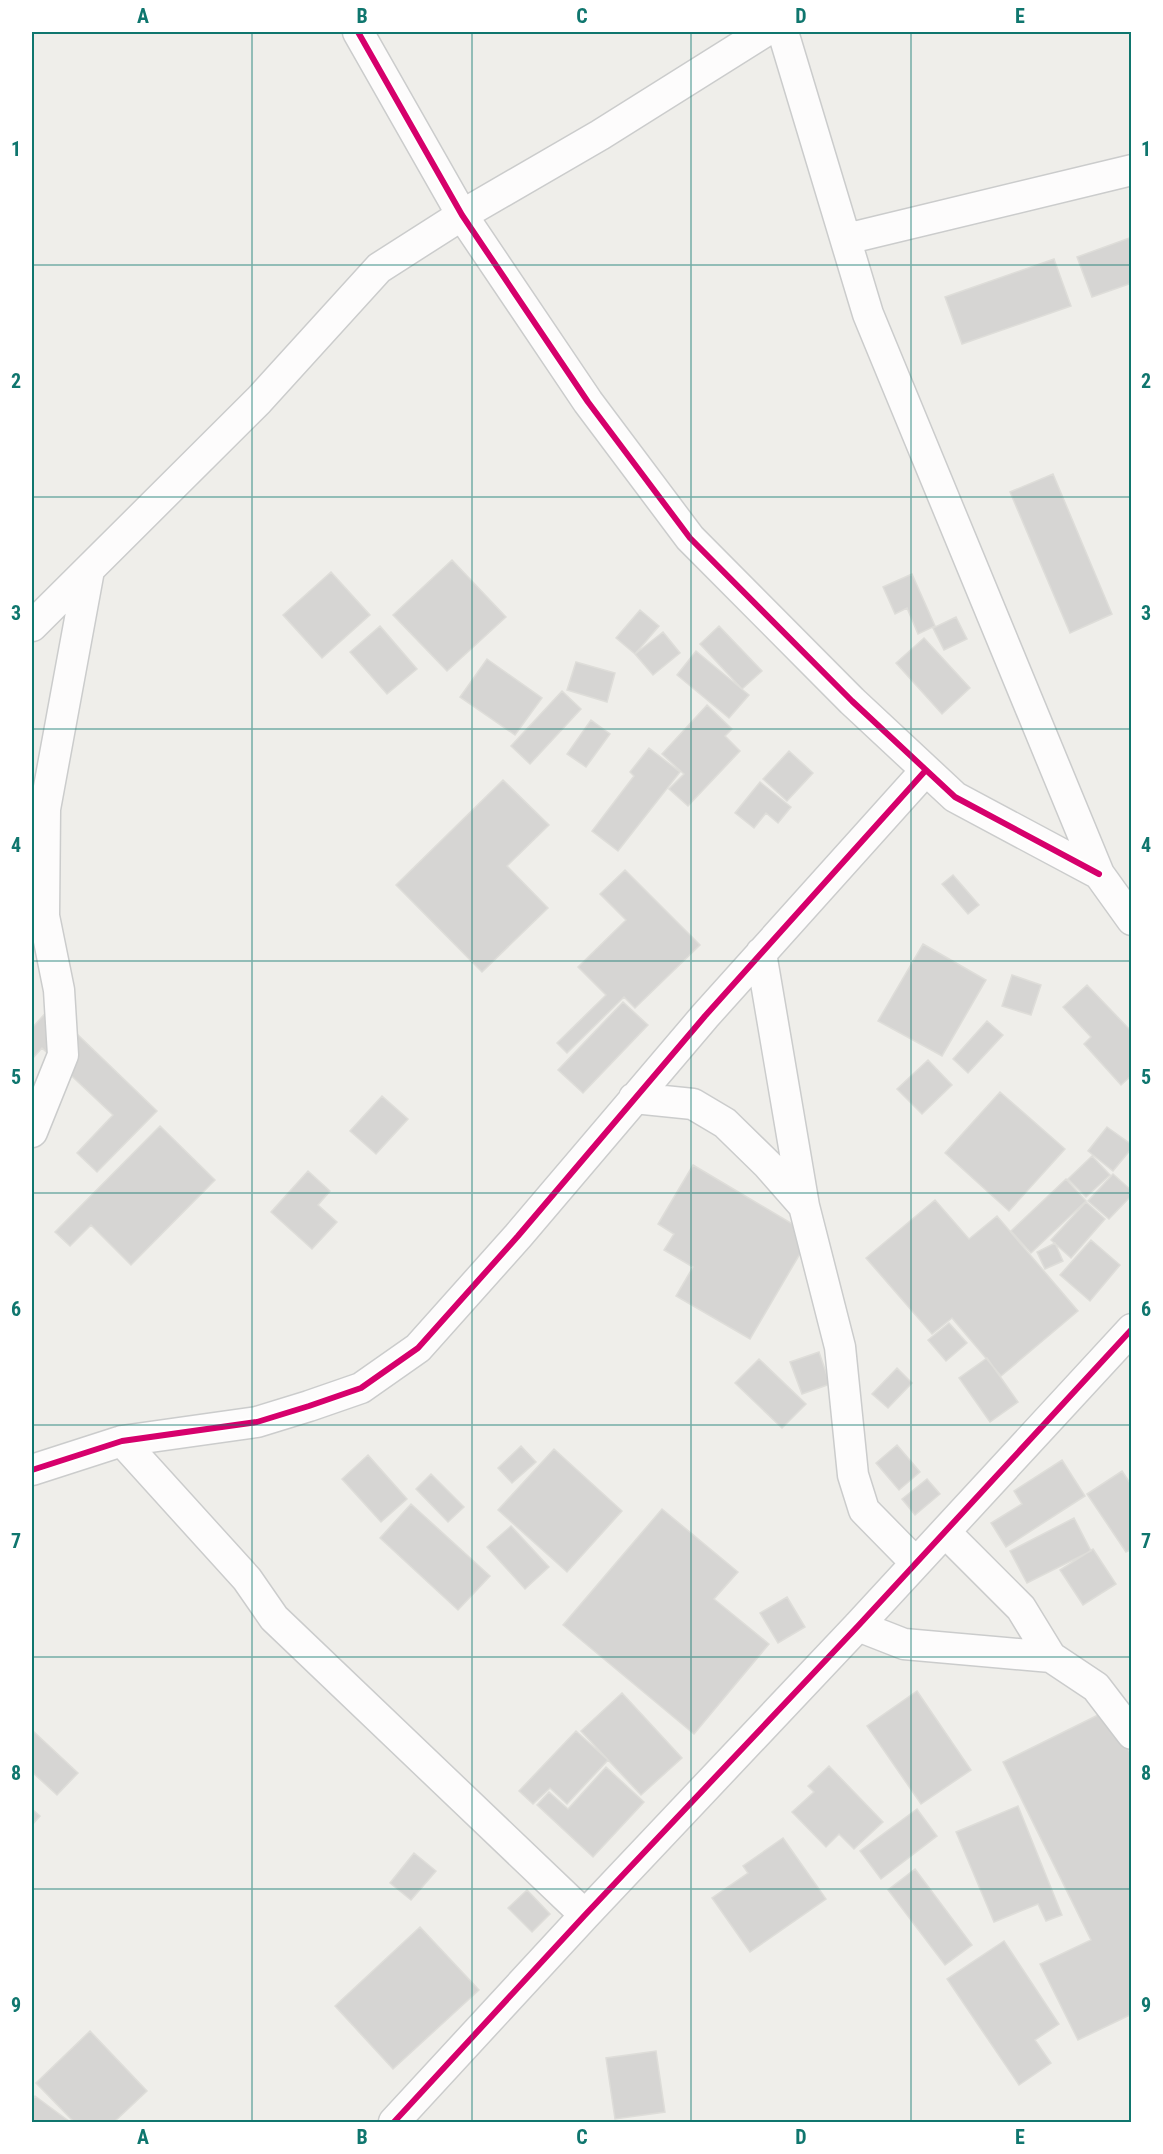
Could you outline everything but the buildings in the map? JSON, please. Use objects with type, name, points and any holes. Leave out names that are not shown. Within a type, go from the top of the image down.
[{"type":"street","points":[[358,32],[462,215],[588,402],[690,538],[852,700],[955,797],[1099,874]]},
{"type":"street","points":[[32,626],[259,400],[379,268],[462,215],[600,135],[764,32]]},
{"type":"street","points":[[783,32],[868,314],[1099,874],[1131,920]]},
{"type":"street","points":[[846,239],[1131,170]]},
{"type":"street","points":[[32,1131],[63,1055],[59,990],[44,916],[45,809],[89,570]]},
{"type":"street","points":[[32,1470],[122,1441],[257,1422],[361,1388],[418,1348],[518,1236],[634,1098],[761,953],[926,770]]},
{"type":"street","points":[[761,953],[804,1206],[840,1347],[853,1475],[864,1510],[916,1563]]},
{"type":"street","points":[[634,1098],[693,1104],[724,1123],[768,1165],[804,1206]]},
{"type":"street","points":[[394,2122],[585,1915],[858,1626],[1131,1329]]},
{"type":"street","points":[[122,1441],[247,1579],[274,1618],[585,1915]]},
{"type":"street","points":[[945,1532],[1021,1608],[1051,1657],[1096,1687],[1131,1734]]},
{"type":"street","points":[[858,1626],[904,1644],[1051,1657]]},
{"type":"cycle path","points":[[358,32],[462,215],[588,402],[690,538],[852,701],[955,797],[1099,874]]},
{"type":"cycle path","points":[[32,1470],[122,1441],[257,1422],[309,1406],[361,1388],[418,1348],[518,1236],[705,1016],[926,770]]},
{"type":"cycle path","points":[[394,2122],[1132,1329]]}]
